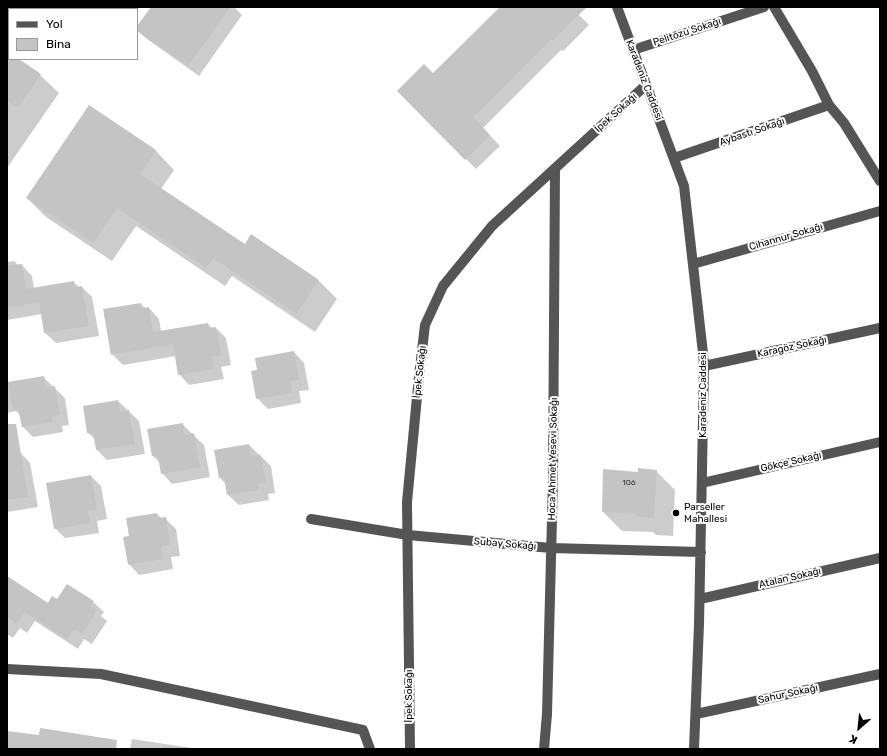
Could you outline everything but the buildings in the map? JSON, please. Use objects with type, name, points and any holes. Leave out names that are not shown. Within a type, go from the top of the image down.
[{"type":"street","name":"Karadeniz Caddesi","points":[[617,7],[684,186],[704,366],[700,599],[694,749]]},
{"type":"street","name":"Pelitözü Sokağı","points":[[633,50],[764,7]]},
{"type":"street","points":[[774,7],[812,71],[829,105],[844,123],[880,181]]},
{"type":"street","name":"İpek Sokağı","points":[[410,749],[407,502],[418,376],[425,325],[443,286],[492,226],[646,85]]},
{"type":"street","name":"Aybastı Sokağı","points":[[674,158],[829,105]]},
{"type":"street","name":"Hoca Ahmet Yesevi Sokağı","points":[[544,749],[547,714],[553,471],[555,168]]},
{"type":"street","name":"Cihannur Sokağı","points":[[693,264],[880,211]]},
{"type":"street","name":"Karagöz Sokağı","points":[[704,366],[880,328]]},
{"type":"street","name":"Gökçe Sokağı","points":[[702,483],[880,442]]},
{"type":"street","name":"Subay Sokağı","points":[[311,519],[408,535],[551,548],[701,552]]},
{"type":"street","name":"Atalan Sokağı","points":[[700,599],[880,558]]},
{"type":"street","points":[[7,669],[101,674],[363,730],[370,749]]},
{"type":"street","name":"Sahur Sokağı","points":[[696,714],[880,674]]},
{"type":"place","name":"Parseller Mahallesi","points":[[676,513]]}]
